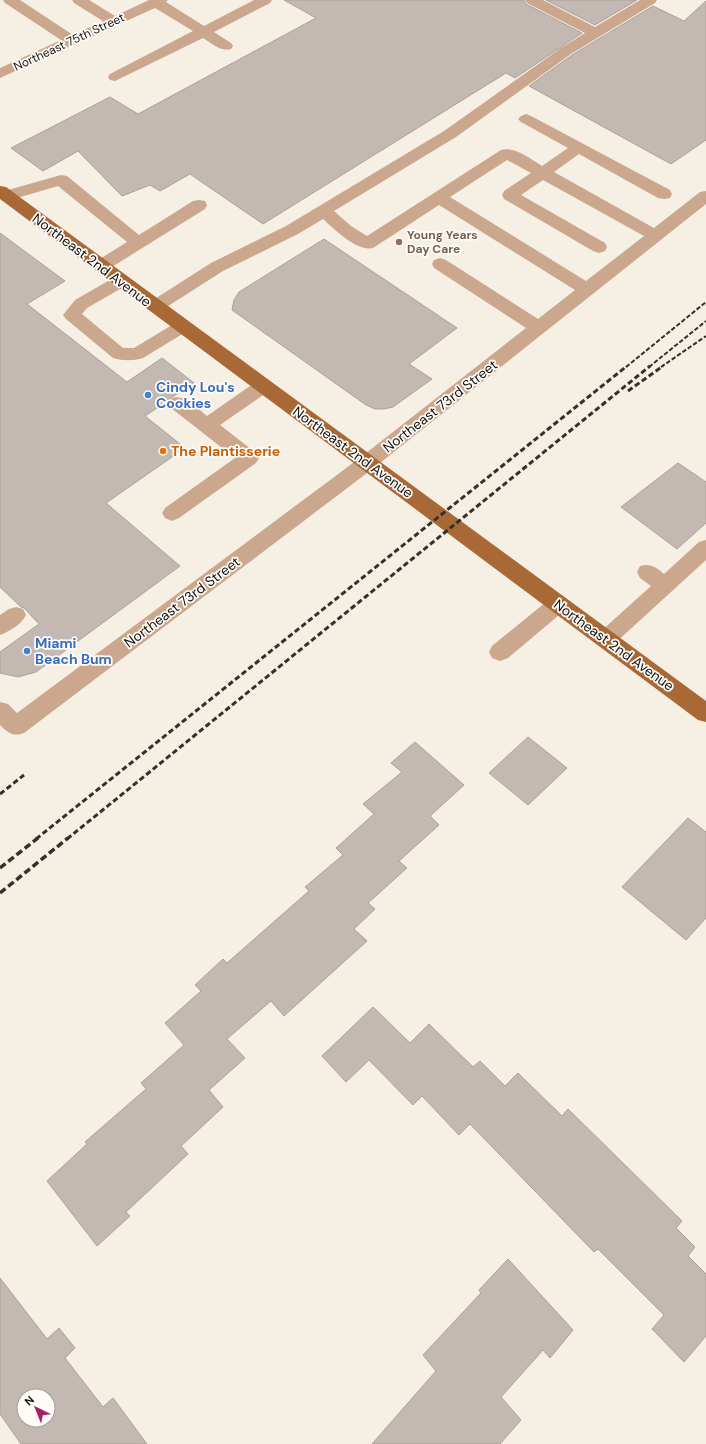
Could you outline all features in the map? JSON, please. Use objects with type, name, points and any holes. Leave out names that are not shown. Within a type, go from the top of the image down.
[{"type":"main road","name":"Northeast 2nd Avenue","points":[[3,194],[706,713]]},
{"type":"street","points":[[10,0],[72,41]]},
{"type":"street","points":[[79,0],[114,22]]},
{"type":"street","points":[[115,77],[265,0]]},
{"type":"street","points":[[532,0],[595,33]]},
{"type":"street","points":[[156,306],[217,267],[292,230],[450,134],[566,51],[650,0]]},
{"type":"street","points":[[158,1],[226,46]]},
{"type":"street","name":"Northeast 75th Street","points":[[0,74],[158,1]]},
{"type":"street","points":[[526,119],[664,194]]},
{"type":"street","points":[[578,148],[510,195],[599,248]]},
{"type":"street","points":[[324,211],[345,230],[367,244],[507,153],[656,236]]},
{"type":"street","points":[[3,194],[61,180],[138,243]]},
{"type":"street","name":"Northeast 73rd Street","points":[[0,711],[16,726],[368,462],[706,196]]},
{"type":"street","points":[[438,198],[588,290]]},
{"type":"street","points":[[100,266],[199,205]]},
{"type":"street","points":[[440,264],[539,328]]},
{"type":"street","points":[[121,281],[81,304],[72,315],[119,354],[137,354],[183,326]]},
{"type":"street","points":[[207,425],[264,386]]},
{"type":"street","points":[[172,513],[249,458],[178,403]]},
{"type":"street","points":[[606,639],[706,548]]},
{"type":"street","points":[[647,572],[665,585]]},
{"type":"street","points":[[500,652],[558,604]]},
{"type":"building","points":[[284,0],[524,0],[526,4],[582,33],[515,78],[506,73],[263,224],[190,174],[160,191],[150,185],[122,196],[78,151],[43,171],[11,148],[110,97],[138,114],[316,18]]},
{"type":"building","points":[[546,0],[637,0],[595,25]]},
{"type":"building","points":[[706,1],[706,140],[671,164],[529,86],[572,55],[653,6],[684,21]]},
{"type":"building","points":[[0,233],[65,281],[27,304],[127,382],[162,358],[194,383],[171,397],[169,400],[145,416],[185,448],[106,503],[180,566],[36,672],[18,677],[0,673],[0,652],[39,624],[24,608],[21,607],[0,587]]},
{"type":"building","points":[[324,239],[457,328],[409,364],[432,379],[393,407],[375,409],[366,405],[232,310],[234,300],[239,292]]},
{"type":"building","points":[[678,463],[706,482],[706,523],[677,549],[621,507]]},
{"type":"building","points":[[528,737],[567,768],[528,805],[489,773]]},
{"type":"building","points":[[415,742],[464,785],[430,816],[439,825],[399,861],[407,868],[368,903],[375,909],[354,929],[367,941],[284,1016],[271,1001],[227,1039],[245,1058],[209,1090],[223,1107],[181,1146],[188,1154],[126,1212],[130,1216],[97,1246],[47,1181],[87,1144],[85,1142],[146,1089],[141,1083],[184,1045],[165,1023],[201,991],[195,985],[223,959],[227,963],[309,891],[305,887],[343,855],[336,848],[374,814],[363,804],[402,772],[391,763]]},
{"type":"building","points":[[688,818],[706,832],[706,918],[686,940],[622,887]]},
{"type":"building","points":[[373,1007],[410,1043],[429,1024],[473,1067],[480,1061],[505,1086],[518,1073],[562,1116],[568,1109],[682,1221],[676,1228],[695,1247],[688,1256],[706,1274],[706,1336],[684,1362],[652,1329],[664,1315],[598,1249],[594,1252],[470,1124],[459,1135],[422,1096],[413,1105],[369,1060],[346,1082],[322,1056]]},
{"type":"building","points":[[508,1259],[573,1330],[550,1358],[543,1350],[501,1397],[521,1420],[500,1444],[372,1444],[436,1371],[423,1355],[481,1293],[479,1290]]},
{"type":"building","points":[[0,1278],[47,1339],[59,1328],[75,1348],[65,1358],[103,1407],[113,1398],[147,1444],[21,1444],[0,1414]]},
{"type":"railway","points":[[626,367],[706,302]]},
{"type":"railway","points":[[649,367],[706,321]]},
{"type":"railway","points":[[661,367],[706,336]]},
{"type":"railway","points":[[36,839],[627,366]]},
{"type":"railway","points":[[67,839],[650,366]]},
{"type":"railway","points":[[628,391],[663,366]]},
{"type":"railway","points":[[0,794],[24,775]]},
{"type":"railway","points":[[0,868],[38,838]]},
{"type":"railway","points":[[0,893],[68,838]]},
{"type":"place","name":"Young Years Day Care","points":[[399,242]]},
{"type":"place","name":"Cindy Lou's Cookies","points":[[148,395]]},
{"type":"place","name":"The Plantisserie","points":[[163,451]]},
{"type":"place","name":"Miami Beach Bum","points":[[27,651]]}]
